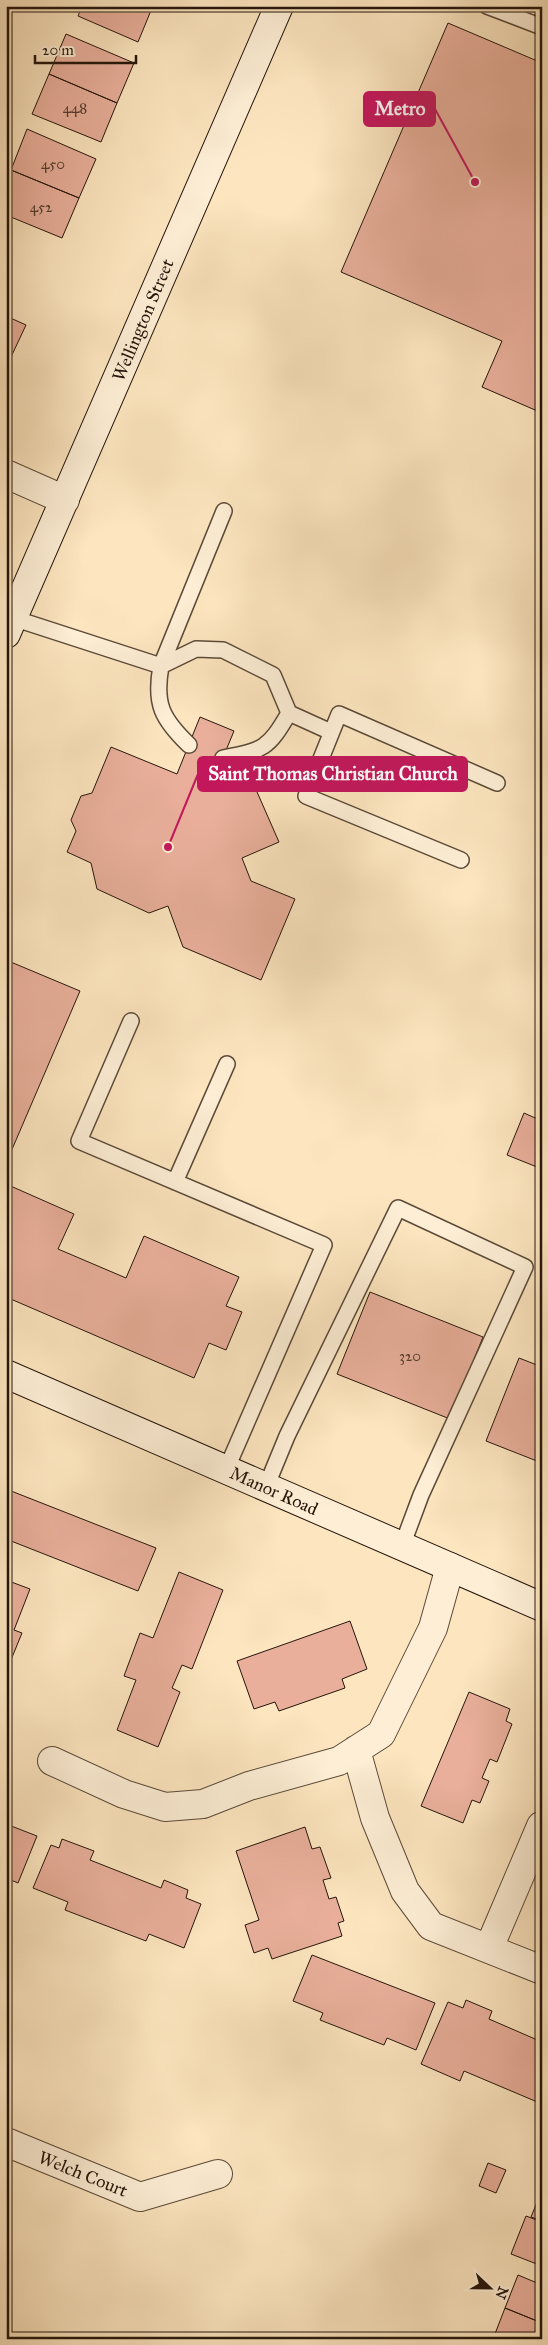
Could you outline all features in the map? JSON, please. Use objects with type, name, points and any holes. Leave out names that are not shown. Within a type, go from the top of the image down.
[{"type":"street","name":"Wellington Street","points":[[10,626],[279,6]]},
{"type":"street","points":[[6,474],[65,500]]},
{"type":"street","name":"Manor Road","points":[[6,1374],[542,1607]]},
{"type":"street","points":[[52,1761],[124,1794],[166,1807],[204,1804],[249,1786],[339,1761],[381,1734],[432,1628],[450,1567]]},
{"type":"street","points":[[356,1750],[375,1818],[405,1891],[431,1926],[542,1970]]},
{"type":"street","points":[[489,1948],[541,1826]]},
{"type":"street","name":"Welch Court","points":[[6,2142],[140,2197],[218,2174]]},
{"type":"lane","points":[[487,6],[542,27]]},
{"type":"lane","points":[[189,745],[170,727],[160,707],[157,685],[161,666],[224,511]]},
{"type":"lane","points":[[10,626],[59,635],[161,666],[196,649],[223,650],[273,675],[289,713],[332,732]]},
{"type":"lane","points":[[223,758],[254,752],[274,739],[289,713]]},
{"type":"lane","points":[[461,860],[306,796],[339,714],[497,783]]},
{"type":"lane","points":[[131,1021],[79,1141],[324,1245],[226,1470]]},
{"type":"lane","points":[[175,1182],[227,1064]]},
{"type":"lane","points":[[266,1487],[287,1436],[398,1208],[525,1267],[421,1495],[402,1546]]},
{"type":"building","points":[[82,6],[148,6],[152,8],[138,42],[78,16]]},
{"type":"building","points":[[448,23],[542,63],[542,413],[482,387],[502,341],[341,272]]},
{"type":"building","points":[[66,34],[134,63],[117,103],[49,74]]},
{"type":"building","points":[[49,74],[117,103],[101,142],[32,114]]},
{"type":"building","points":[[27,129],[96,159],[79,198],[11,170]]},
{"type":"building","points":[[11,170],[79,198],[62,238],[6,215],[6,180]]},
{"type":"building","points":[[6,316],[26,325],[11,357],[6,355]]},
{"type":"building","points":[[200,717],[234,731],[210,789],[216,791],[250,776],[279,842],[242,858],[251,881],[295,899],[261,980],[183,947],[168,906],[149,913],[97,889],[91,863],[67,852],[76,831],[71,820],[81,796],[92,793],[111,747],[177,774]]},
{"type":"building","points":[[6,960],[80,991],[10,1154],[6,1152]]},
{"type":"building","points":[[524,1113],[542,1121],[542,1169],[507,1155]]},
{"type":"building","points":[[6,1184],[74,1214],[58,1249],[126,1278],[144,1236],[239,1277],[226,1306],[242,1312],[226,1350],[209,1343],[194,1378],[6,1297]]},
{"type":"building","points":[[370,1292],[483,1337],[450,1419],[337,1374]]},
{"type":"building","points":[[519,1358],[542,1367],[542,1463],[486,1441]]},
{"type":"building","points":[[6,1489],[156,1548],[138,1591],[6,1539]]},
{"type":"building","points":[[179,1572],[223,1590],[192,1669],[182,1665],[172,1688],[180,1692],[158,1747],[117,1730],[136,1680],[124,1676],[140,1633],[153,1638]]},
{"type":"building","points":[[6,1580],[30,1589],[14,1630],[22,1633],[6,1672]]},
{"type":"building","points":[[350,1621],[367,1669],[342,1679],[345,1688],[279,1711],[275,1702],[254,1709],[237,1661]]},
{"type":"building","points":[[469,1692],[510,1709],[506,1721],[512,1724],[497,1762],[490,1759],[482,1778],[489,1781],[480,1803],[472,1800],[463,1823],[421,1806]]},
{"type":"building","points":[[6,1824],[37,1836],[18,1883],[6,1878]]},
{"type":"building","points":[[305,1827],[312,1849],[320,1847],[331,1878],[323,1880],[329,1899],[336,1897],[344,1921],[338,1923],[342,1936],[272,1959],[268,1948],[254,1953],[245,1925],[259,1920],[236,1851]]},
{"type":"building","points":[[62,1839],[94,1851],[90,1860],[161,1888],[164,1880],[188,1890],[186,1898],[201,1904],[184,1948],[149,1934],[146,1941],[65,1910],[68,1902],[33,1888],[51,1845],[59,1848]]},
{"type":"building","points":[[312,1955],[435,2003],[416,2050],[387,2038],[384,2045],[320,2020],[323,2013],[293,2001]]},
{"type":"building","points":[[466,2000],[492,2011],[489,2019],[542,2042],[542,2104],[464,2071],[460,2081],[421,2064],[448,2002],[463,2008]]},
{"type":"building","points":[[488,2163],[506,2170],[496,2193],[479,2186]]},
{"type":"building","points":[[542,2190],[542,2221],[531,2217]]},
{"type":"building","points":[[526,2216],[542,2222],[542,2266],[511,2254]]},
{"type":"building","points":[[518,2275],[542,2285],[542,2323],[505,2308]]},
{"type":"building","points":[[505,2308],[542,2323],[542,2339],[493,2339]]},
{"type":"place","name":"Metro","points":[[475,182]]},
{"type":"place","name":"Saint Thomas Christian Church","points":[[168,847]]}]
